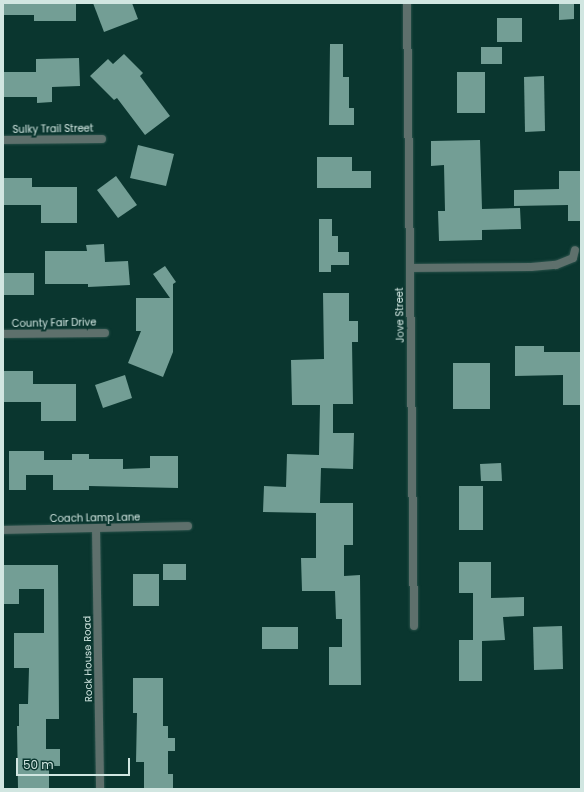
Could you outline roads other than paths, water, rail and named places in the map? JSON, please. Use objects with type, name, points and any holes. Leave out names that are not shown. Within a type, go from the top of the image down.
[{"type":"street","name":"Jove Street","points":[[407,3],[414,626]]},
{"type":"street","name":"Sulky Trail Street","points":[[3,140],[102,138]]},
{"type":"street","points":[[410,268],[531,267],[556,265],[573,258],[575,250]]},
{"type":"street","name":"County Fair Drive","points":[[3,334],[105,333]]},
{"type":"street","name":"Coach Lamp Lane","points":[[3,530],[188,526]]},
{"type":"street","name":"Rock House Road","points":[[96,528],[100,789]]}]
